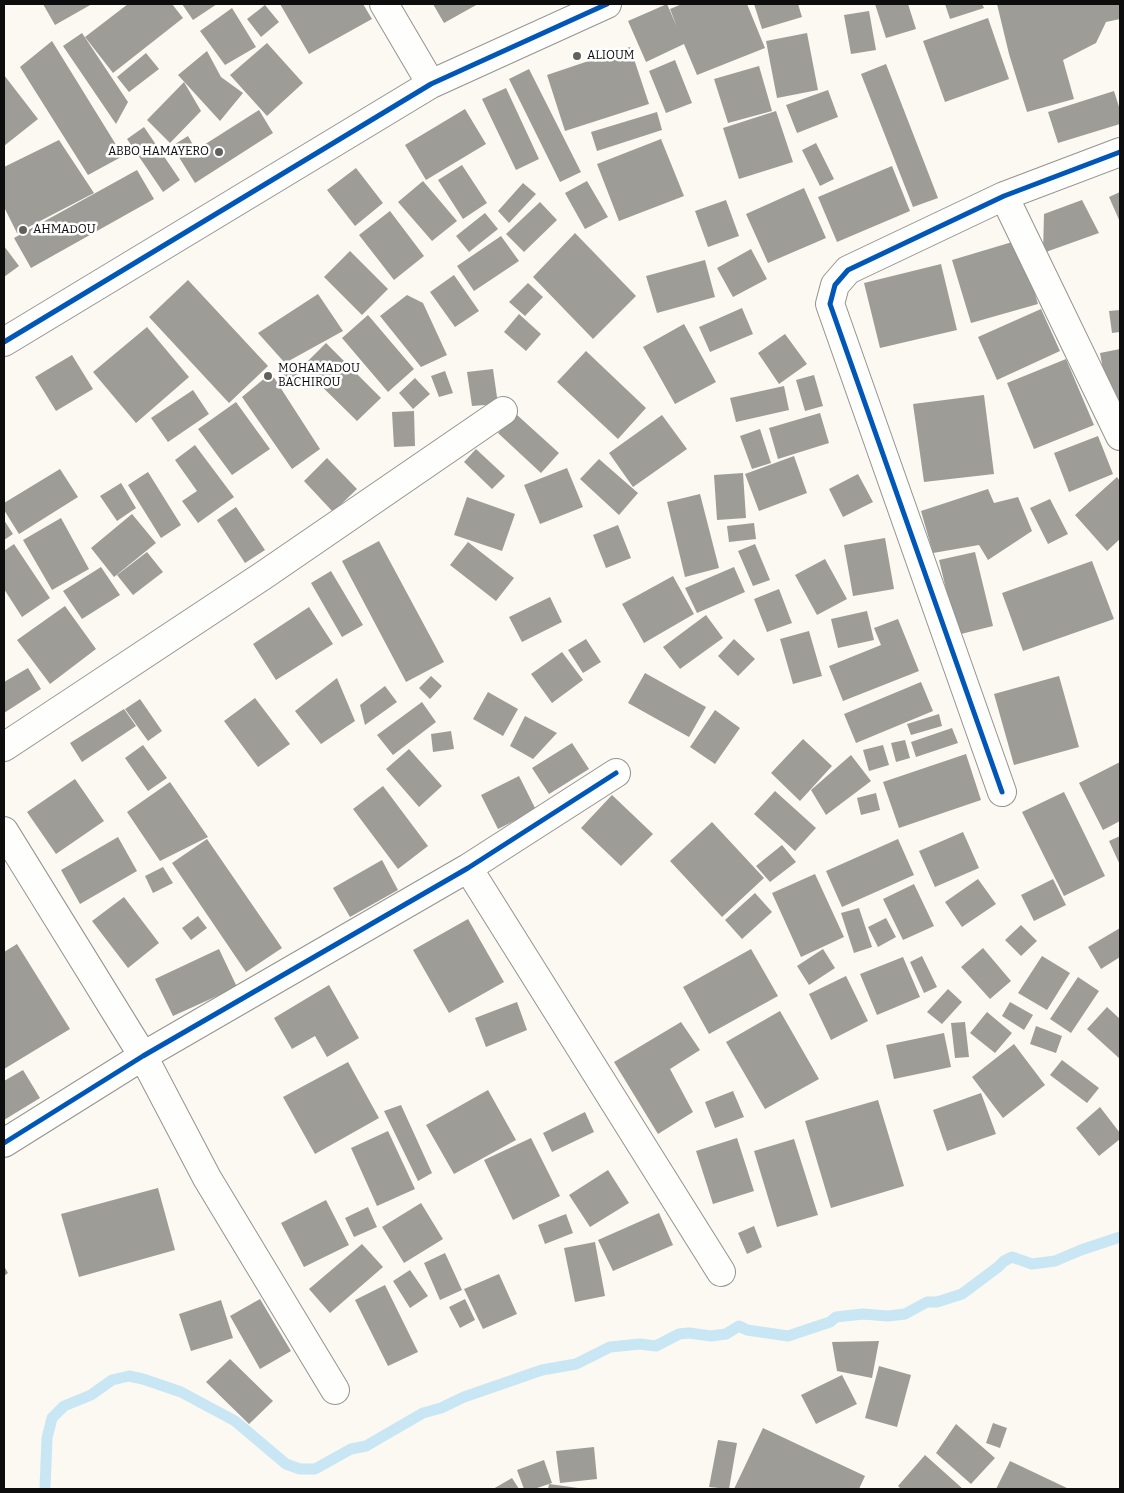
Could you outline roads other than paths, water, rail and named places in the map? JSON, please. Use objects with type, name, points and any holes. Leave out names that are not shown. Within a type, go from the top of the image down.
[{"type":"street","points":[[384,4],[431,84]]},
{"type":"street","points":[[4,342],[431,84],[607,4]]},
{"type":"street","points":[[1002,792],[830,304],[835,285],[848,270],[1004,196],[1120,152]]},
{"type":"street","points":[[1004,196],[1120,436]]},
{"type":"street","points":[[4,747],[264,575],[503,411]]},
{"type":"street","points":[[4,1143],[143,1056],[468,868],[616,772]]},
{"type":"street","points":[[4,830],[143,1056],[207,1178],[335,1390]]},
{"type":"street","points":[[468,868],[721,1272]]},
{"type":"waterway","points":[[45,1489],[47,1438],[52,1418],[64,1406],[91,1395],[112,1380],[129,1376],[181,1392],[235,1421],[286,1464],[300,1469],[315,1469],[351,1449],[366,1446],[423,1413],[542,1370],[576,1364],[610,1347],[640,1344],[656,1346],[679,1334],[689,1333],[711,1336],[726,1334],[739,1326],[747,1330],[788,1336],[830,1322],[836,1317],[863,1314],[888,1316],[905,1314],[927,1302],[937,1302],[962,1294],[1004,1261],[1012,1257],[1032,1264],[1055,1261],[1120,1237]]},
{"type":"place","name":"ALIOUM","points":[[577,56]]},
{"type":"place","name":"ABBO HAMAYERO","points":[[219,152]]},
{"type":"place","name":"AHMADOU","points":[[23,230]]},
{"type":"place","name":"MOHAMADOU BACHIROU","points":[[268,376]]}]
